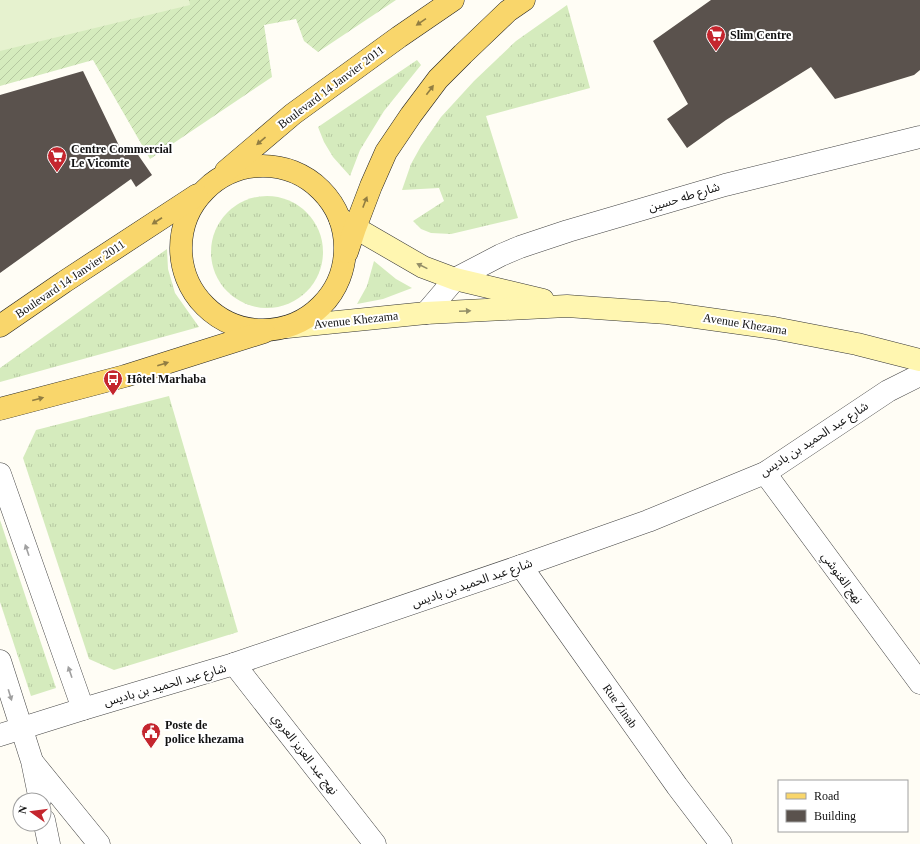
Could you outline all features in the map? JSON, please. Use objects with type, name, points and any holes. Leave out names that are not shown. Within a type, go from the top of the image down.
[{"type":"main road","name":"Boulevard 14 Janvier 2011","points":[[0,326],[208,187],[293,114],[399,37],[453,0]]},
{"type":"main road","points":[[0,409],[125,376],[279,328],[307,317],[323,303],[336,285],[343,265],[347,223],[371,186],[386,152],[411,115],[438,79],[508,11],[524,0]]},
{"type":"main road","points":[[279,328],[243,328],[217,317],[196,297],[184,272],[180,244],[187,216],[208,187],[238,169],[265,165],[292,171],[315,184],[347,223]]},
{"type":"main road","name":"Avenue Khezama","points":[[347,223],[423,267],[455,279],[567,306]]},
{"type":"main road","name":"Avenue Khezama","points":[[279,328],[426,313],[567,306],[667,313],[774,328],[857,344],[920,360]]},
{"type":"street","name":"شارع طه حسين","points":[[455,279],[501,255],[568,231],[725,185],[920,137]]},
{"type":"street","points":[[426,313],[455,279]]},
{"type":"street","name":"شارع عبد الحميد بن باديس","points":[[0,735],[234,664],[648,521],[765,473],[888,391],[920,374]]},
{"type":"street","name":"نهج الغنوشي","points":[[765,473],[920,682]]},
{"type":"street","points":[[0,474],[83,709]]},
{"type":"street","name":"Rue Zinab","points":[[521,566],[677,786],[721,844]]},
{"type":"street","points":[[0,661],[32,761],[38,792]]},
{"type":"street","name":"نهج عبد العزيز العروي","points":[[234,664],[375,844]]},
{"type":"street","points":[[32,761],[99,844]]},
{"type":"street","points":[[46,832],[49,844]]},
{"type":"green space","points":[[0,0],[396,0],[318,52],[304,41],[296,19],[264,25],[272,77],[150,159],[93,60],[0,86]]},
{"type":"green space","points":[[0,0],[189,0],[190,5],[0,51]]},
{"type":"green space","points":[[567,5],[590,88],[486,116],[518,218],[451,234],[431,233],[421,229],[413,221],[444,201],[439,188],[402,190],[411,164],[421,146],[441,117],[474,81],[516,41]]},
{"type":"green space","points":[[417,60],[421,65],[384,111],[360,150],[350,176],[333,157],[324,142],[318,127]]},
{"type":"green space","points":[[267,196],[288,201],[298,206],[306,213],[313,221],[318,231],[323,252],[318,273],[313,283],[306,291],[298,298],[288,303],[267,308],[246,303],[236,298],[228,291],[221,283],[216,273],[211,252],[216,231],[221,221],[228,213],[236,206],[246,201]]},
{"type":"green space","points":[[167,249],[168,269],[175,293],[199,327],[0,382],[0,368]]},
{"type":"green space","points":[[374,261],[396,279],[412,288],[383,299],[357,304],[367,286]]},
{"type":"green space","points":[[169,396],[238,632],[114,670],[89,659],[23,458],[36,430]]},
{"type":"green space","points":[[0,520],[56,688],[31,696],[0,602]]},
{"type":"building","name":"Slim Centre","points":[[711,0],[920,0],[920,70],[914,75],[835,99],[811,67],[726,120],[687,148],[667,119],[688,104],[653,41]]},
{"type":"building","name":"Centre Commercial Le Vicomte","points":[[83,71],[124,156],[134,149],[152,175],[136,187],[131,179],[0,273],[0,95]]},
{"type":"place","name":"Slim Centre","points":[[716,52]]},
{"type":"place","name":"Centre Commercial Le Vicomte","points":[[57,173]]},
{"type":"place","name":"Hôtel Marhaba","points":[[113,396]]},
{"type":"place","name":"Poste de police khezama","points":[[151,749]]}]
